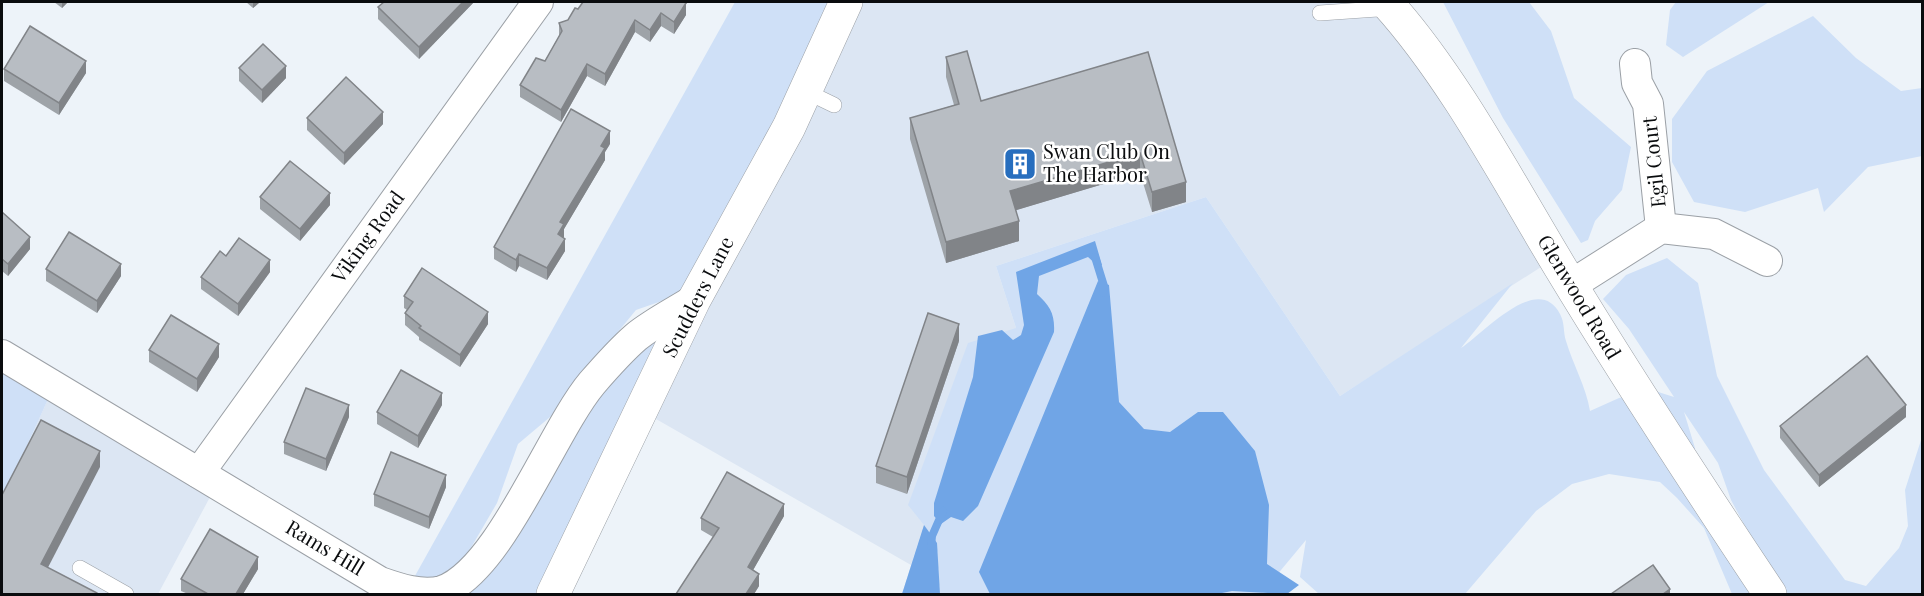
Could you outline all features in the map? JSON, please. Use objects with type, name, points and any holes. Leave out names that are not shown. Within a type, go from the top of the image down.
[{"type":"main road","name":"Scudders Lane","points":[[553,594],[694,300],[789,127],[820,98],[846,2]]},
{"type":"main road","name":"Glenwood Road","points":[[1389,5],[1477,130],[1653,419],[1770,594]]},
{"type":"street","name":"Viking Road","points":[[199,473],[538,2]]},
{"type":"street","name":"Egil Court","points":[[1635,64],[1638,83],[1648,104],[1661,228]]},
{"type":"street","name":"Egil Court","points":[[1571,285],[1661,228],[1714,234],[1767,261]]},
{"type":"street","name":"Rams Hill","points":[[2,355],[380,582],[406,592],[423,594],[441,592],[456,584],[483,560],[591,385],[637,337],[694,300]]},
{"type":"lane","points":[[1320,14],[1389,5]]},
{"type":"lane","points":[[80,568],[126,594]]},
{"type":"shaded area","points":[[735,2],[846,2],[553,594],[468,594],[480,583],[569,439],[609,385],[696,289],[636,310],[608,344],[575,396],[518,444],[497,503],[465,558],[433,583],[406,592]]},
{"type":"shaded area","name":"Swan Club On The Harbor","points":[[846,2],[1386,2],[1555,258],[1340,396],[1206,197],[996,266],[1016,328],[924,525],[911,565],[642,411]]},
{"type":"shaded area","points":[[1443,2],[1529,2],[1551,31],[1574,98],[1631,147],[1622,190],[1595,221],[1588,240],[1581,243],[1503,118]]},
{"type":"shaded area","points":[[1676,2],[1769,2],[1683,57],[1666,45],[1670,10]]},
{"type":"shaded area","points":[[1813,16],[1856,58],[1901,91],[1922,88],[1922,156],[1868,167],[1824,212],[1818,188],[1745,212],[1694,202],[1672,162],[1672,119],[1707,71]]},
{"type":"shaded area","points":[[1206,197],[1340,396],[1513,283],[1461,348],[1496,320],[1525,302],[1538,299],[1550,303],[1562,317],[1566,341],[1586,393],[1590,411],[1619,398],[1655,391],[1674,397],[1629,329],[1603,299],[1626,275],[1667,258],[1698,283],[1717,376],[1764,470],[1845,580],[1866,586],[1899,548],[1908,526],[1905,490],[1922,437],[1922,594],[1732,594],[1704,528],[1677,498],[1660,482],[1609,474],[1572,484],[1536,511],[1465,594],[1319,594],[1300,577],[1306,540],[1261,594],[902,594],[924,525],[908,505],[968,343],[1016,328],[996,266]],"holes":[[[1684,412],[1718,463],[1731,500],[1762,558],[1695,458],[1695,448]]]},
{"type":"shaded area","points":[[2,355],[54,386],[16,470],[2,495]]},
{"type":"shaded area","points":[[54,386],[217,484],[158,594],[2,594],[2,495],[16,470]]},
{"type":"water","points":[[1095,241],[1102,265],[1099,267],[1088,257],[1039,276],[1037,294],[1051,311],[1054,332],[978,506],[963,521],[951,517],[941,524],[934,516],[934,503],[973,377],[978,336],[1002,330],[1013,340],[1021,335],[1024,325],[1016,272]]},
{"type":"water","points":[[1098,281],[1109,285],[1119,402],[1144,429],[1170,432],[1198,412],[1223,412],[1255,451],[1269,505],[1267,564],[1299,585],[1287,594],[1232,591],[1217,594],[990,594],[979,572]]},
{"type":"water","points":[[924,525],[937,543],[940,594],[902,594]]},
{"type":"building","points":[[384,2],[463,2],[419,47],[378,7]]},
{"type":"building","points":[[583,2],[686,3],[674,22],[661,13],[650,30],[635,20],[605,74],[587,64],[561,110],[520,85],[536,58],[545,61],[562,31],[559,23],[568,20],[575,8],[578,9]]},
{"type":"building","points":[[30,26],[86,61],[59,103],[4,69]]},
{"type":"building","points":[[263,44],[286,66],[262,90],[239,68]]},
{"type":"building","name":"Swan Club On The Harbor","points":[[967,51],[981,101],[1148,52],[1186,182],[1152,192],[1140,153],[1010,191],[1019,221],[946,242],[910,118],[959,104],[946,57]]},
{"type":"building","points":[[346,77],[383,112],[344,153],[307,118]]},
{"type":"building","points":[[571,109],[610,131],[601,146],[605,148],[560,222],[564,224],[558,234],[565,239],[547,268],[519,254],[516,260],[494,247]]},
{"type":"building","points":[[290,161],[330,193],[300,229],[260,197]]},
{"type":"building","points":[[2,212],[30,237],[8,264],[2,259]]},
{"type":"building","points":[[69,232],[121,264],[97,301],[46,269]]},
{"type":"building","points":[[239,238],[270,260],[238,304],[201,277],[220,251],[226,256]]},
{"type":"building","points":[[422,268],[488,312],[460,355],[419,328],[421,326],[405,313],[413,302],[404,296]]},
{"type":"building","points":[[928,313],[959,324],[907,477],[876,466]]},
{"type":"building","points":[[171,315],[219,344],[197,379],[149,350]]},
{"type":"building","points":[[1867,356],[1906,405],[1819,475],[1780,426]]},
{"type":"building","points":[[401,370],[442,393],[418,436],[377,412]]},
{"type":"building","points":[[306,388],[349,405],[326,459],[284,442]]},
{"type":"building","points":[[41,420],[100,451],[41,564],[97,594],[2,594],[2,495]]},
{"type":"building","points":[[391,452],[446,475],[429,517],[374,494]]},
{"type":"building","points":[[727,472],[784,504],[748,567],[759,574],[746,594],[676,594],[719,528],[701,518]]},
{"type":"building","points":[[210,529],[258,557],[236,594],[208,594],[181,579]]},
{"type":"building","points":[[1653,565],[1670,589],[1663,594],[1611,594]]},
{"type":"waterway","points":[[1095,257],[1104,286],[1103,293]]},
{"type":"waterway","points":[[931,546],[932,536],[943,511]]},
{"type":"place","name":"Swan Club On The Harbor","points":[[1020,164]]}]
